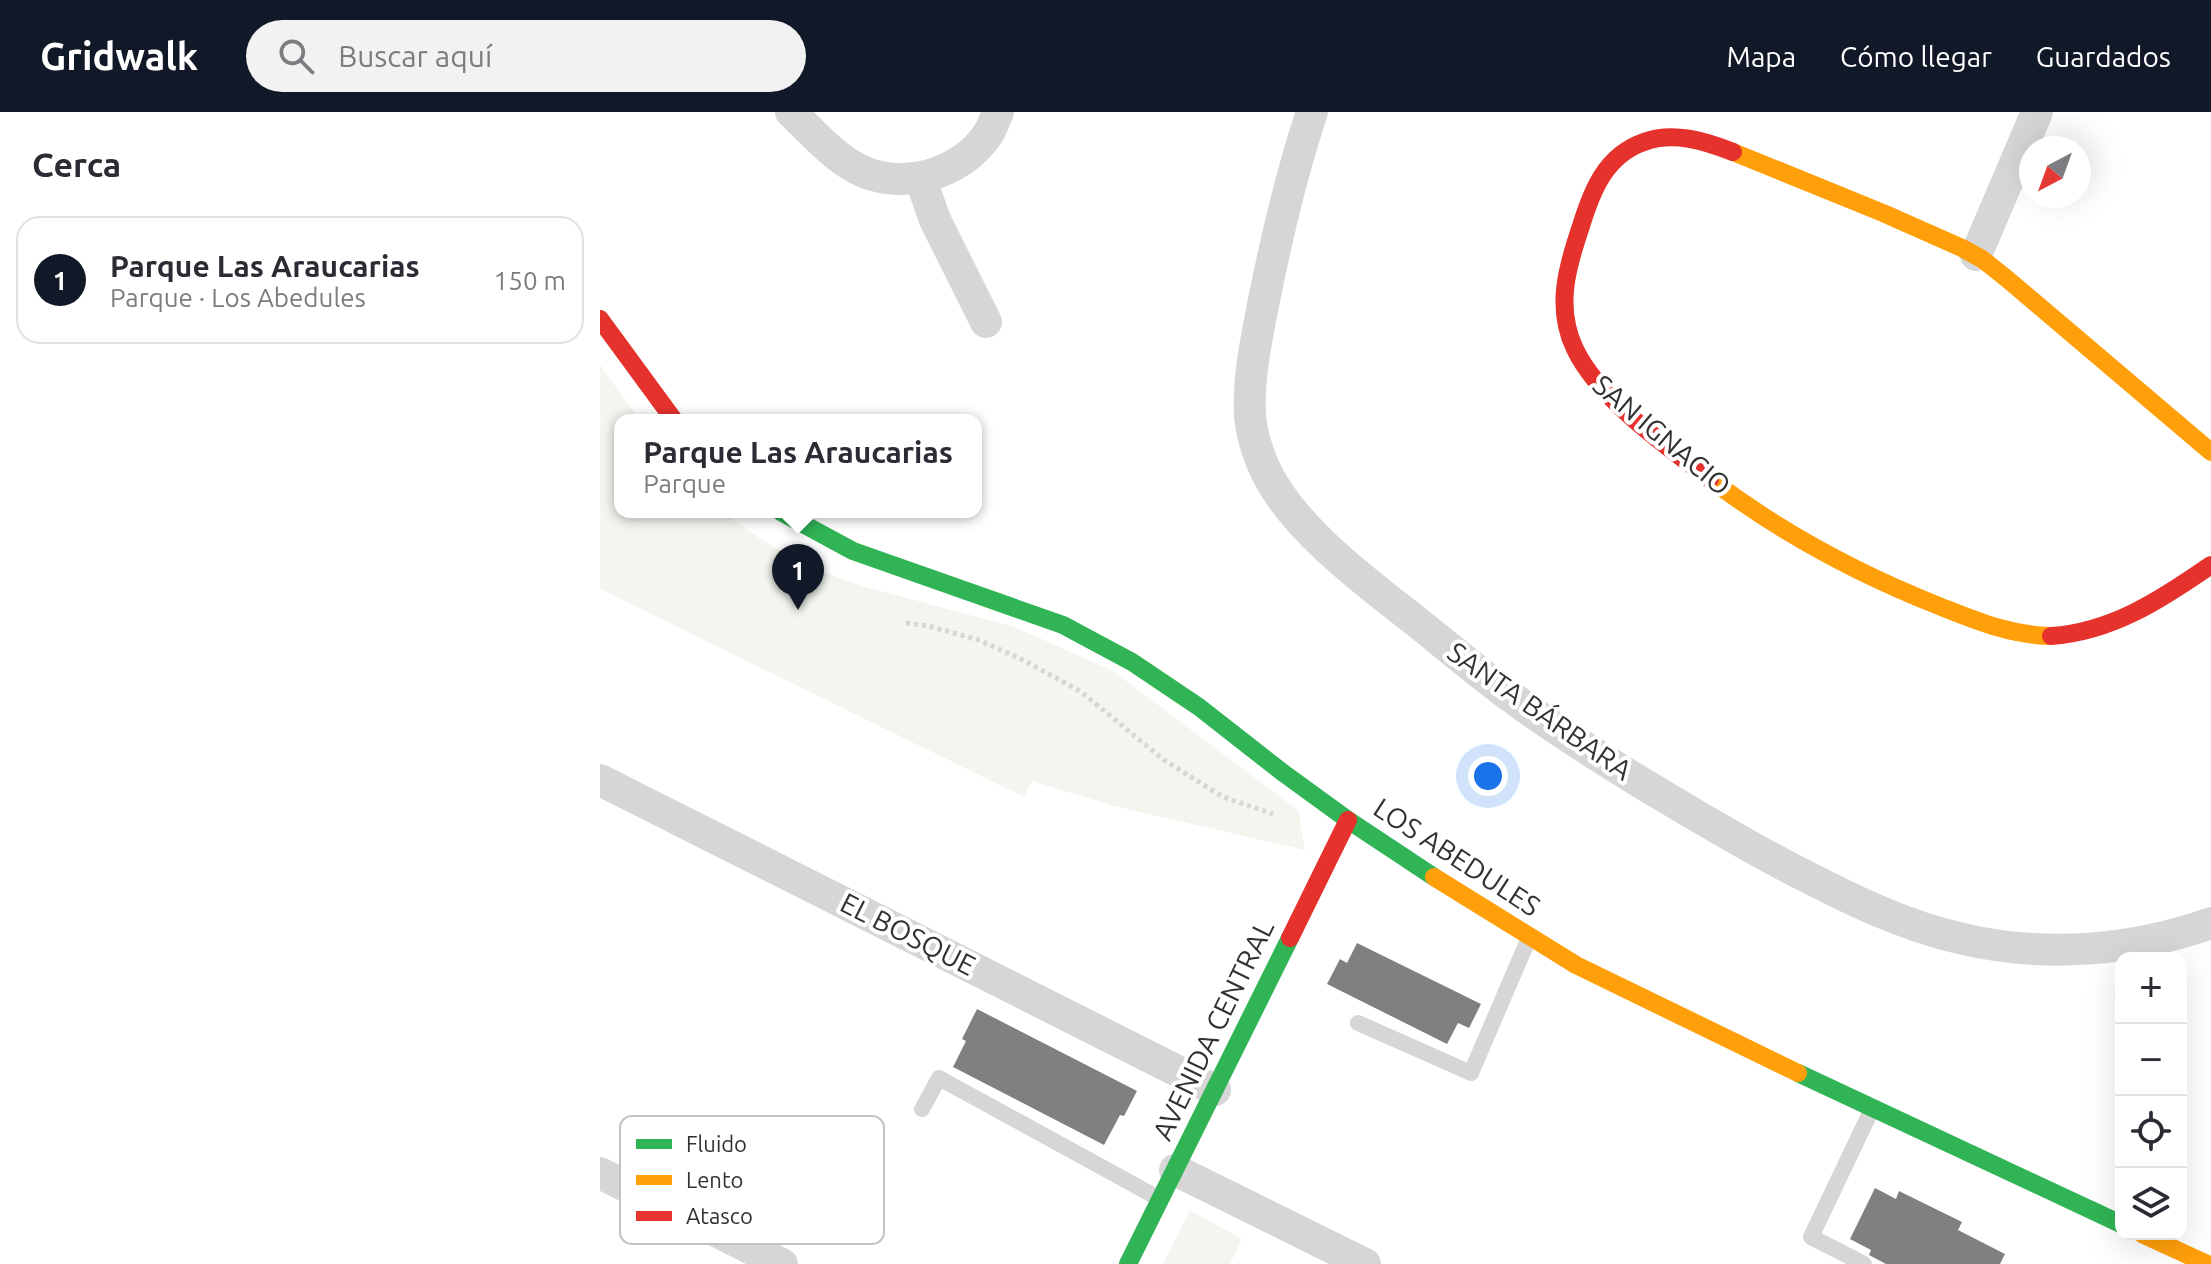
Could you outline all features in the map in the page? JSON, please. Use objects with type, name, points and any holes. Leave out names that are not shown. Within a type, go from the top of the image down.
[{"type":"street","points":[[791,112],[854,168],[891,178],[920,177],[940,172],[959,162],[988,133],[998,112]]},
{"type":"street","name":"SANTA BÁRBARA","points":[[1312,112],[1269,274],[1256,342],[1250,416],[1263,465],[1275,488],[1318,539],[1510,696],[1582,746],[1732,838],[1880,914],[1966,940],[2011,947],[2055,949],[2100,948],[2145,942],[2211,923]]},
{"type":"street","points":[[1976,255],[2037,112]]},
{"type":"street","name":"SAN IGNACIO","points":[[2211,452],[1976,255],[1906,223],[1753,160],[1682,137],[1643,142],[1626,151],[1610,163],[1591,192],[1568,260],[1564,284],[1564,309],[1578,356],[1591,377],[1666,445],[1705,477],[1789,533],[1880,581],[1928,602],[2025,635],[2076,632],[2127,618],[2151,606],[2211,565]]},
{"type":"street","points":[[920,177],[935,220],[986,322]]},
{"type":"street","points":[[600,319],[669,414]]},
{"type":"street","name":"LOS ABEDULES","points":[[791,518],[853,551],[1063,625],[1132,662],[1199,707],[1348,820],[1452,889],[1576,965],[1872,1109],[2115,1221]]},
{"type":"street","name":"EL BOSQUE","points":[[600,780],[1215,1090]]},
{"type":"street","name":"AVENIDA CENTRAL","points":[[1128,1264],[1348,820]]},
{"type":"street","points":[[1175,1170],[1365,1264]]},
{"type":"street","points":[[600,1173],[620,1183]]},
{"type":"street","points":[[2155,1240],[2207,1264]]},
{"type":"street","points":[[742,1244],[782,1264]]},
{"type":"lane","points":[[1358,1023],[1471,1073],[1530,937]]},
{"type":"lane","points":[[922,1109],[939,1078],[1161,1199]]},
{"type":"lane","points":[[1864,1264],[1811,1237],[1872,1109]]},
{"type":"path","points":[[906,623],[976,639],[1019,658],[1080,691],[1164,760],[1223,797],[1283,817]]},
{"type":"shaded area","points":[[600,365],[636,414],[614,414],[614,518],[731,518],[785,554],[823,572],[862,586],[1015,627],[1113,671],[1298,810],[1305,850],[1114,806],[1032,781],[1024,797],[600,589]]},
{"type":"shaded area","points":[[1190,1210],[1242,1239],[1230,1264],[1163,1264]]},
{"type":"building","points":[[1357,943],[1481,1004],[1469,1028],[1458,1023],[1447,1044],[1327,984],[1340,959],[1347,963]]},
{"type":"building","points":[[977,1009],[1137,1091],[1104,1145],[953,1067]]},
{"type":"building","points":[[1875,1188],[1896,1199],[1899,1191],[1962,1222],[1958,1230],[2005,1254],[2000,1264],[1886,1264],[1869,1255],[1871,1250],[1850,1239]]},
{"type":"traffic: fast","points":[[792,518],[853,551],[1063,625],[1132,662],[1199,707],[1348,820],[1434,877]]},
{"type":"traffic: fast","points":[[1128,1264],[1290,938]]},
{"type":"traffic: fast","points":[[1798,1073],[2115,1221]]},
{"type":"traffic: slow","points":[[1733,152],[1883,213],[1982,259],[2211,452]]},
{"type":"traffic: slow","points":[[1710,479],[1792,534],[1879,580],[1994,626],[2051,636]]},
{"type":"traffic: slow","points":[[1434,877],[1576,965],[1798,1073]]},
{"type":"traffic: slow","points":[[2155,1240],[2207,1264]]},
{"type":"traffic: jam","points":[[1710,479],[1616,403],[1586,367],[1569,334],[1565,288],[1571,257],[1590,200],[1602,175],[1620,156],[1644,142],[1666,137],[1700,141],[1733,152]]},
{"type":"traffic: jam","points":[[600,319],[670,414]]},
{"type":"traffic: jam","points":[[2051,636],[2116,621],[2174,590],[2211,565]]},
{"type":"traffic: jam","points":[[1290,938],[1348,820]]},
{"type":"place","name":"Parque Las Araucarias","points":[[798,610]]}]
